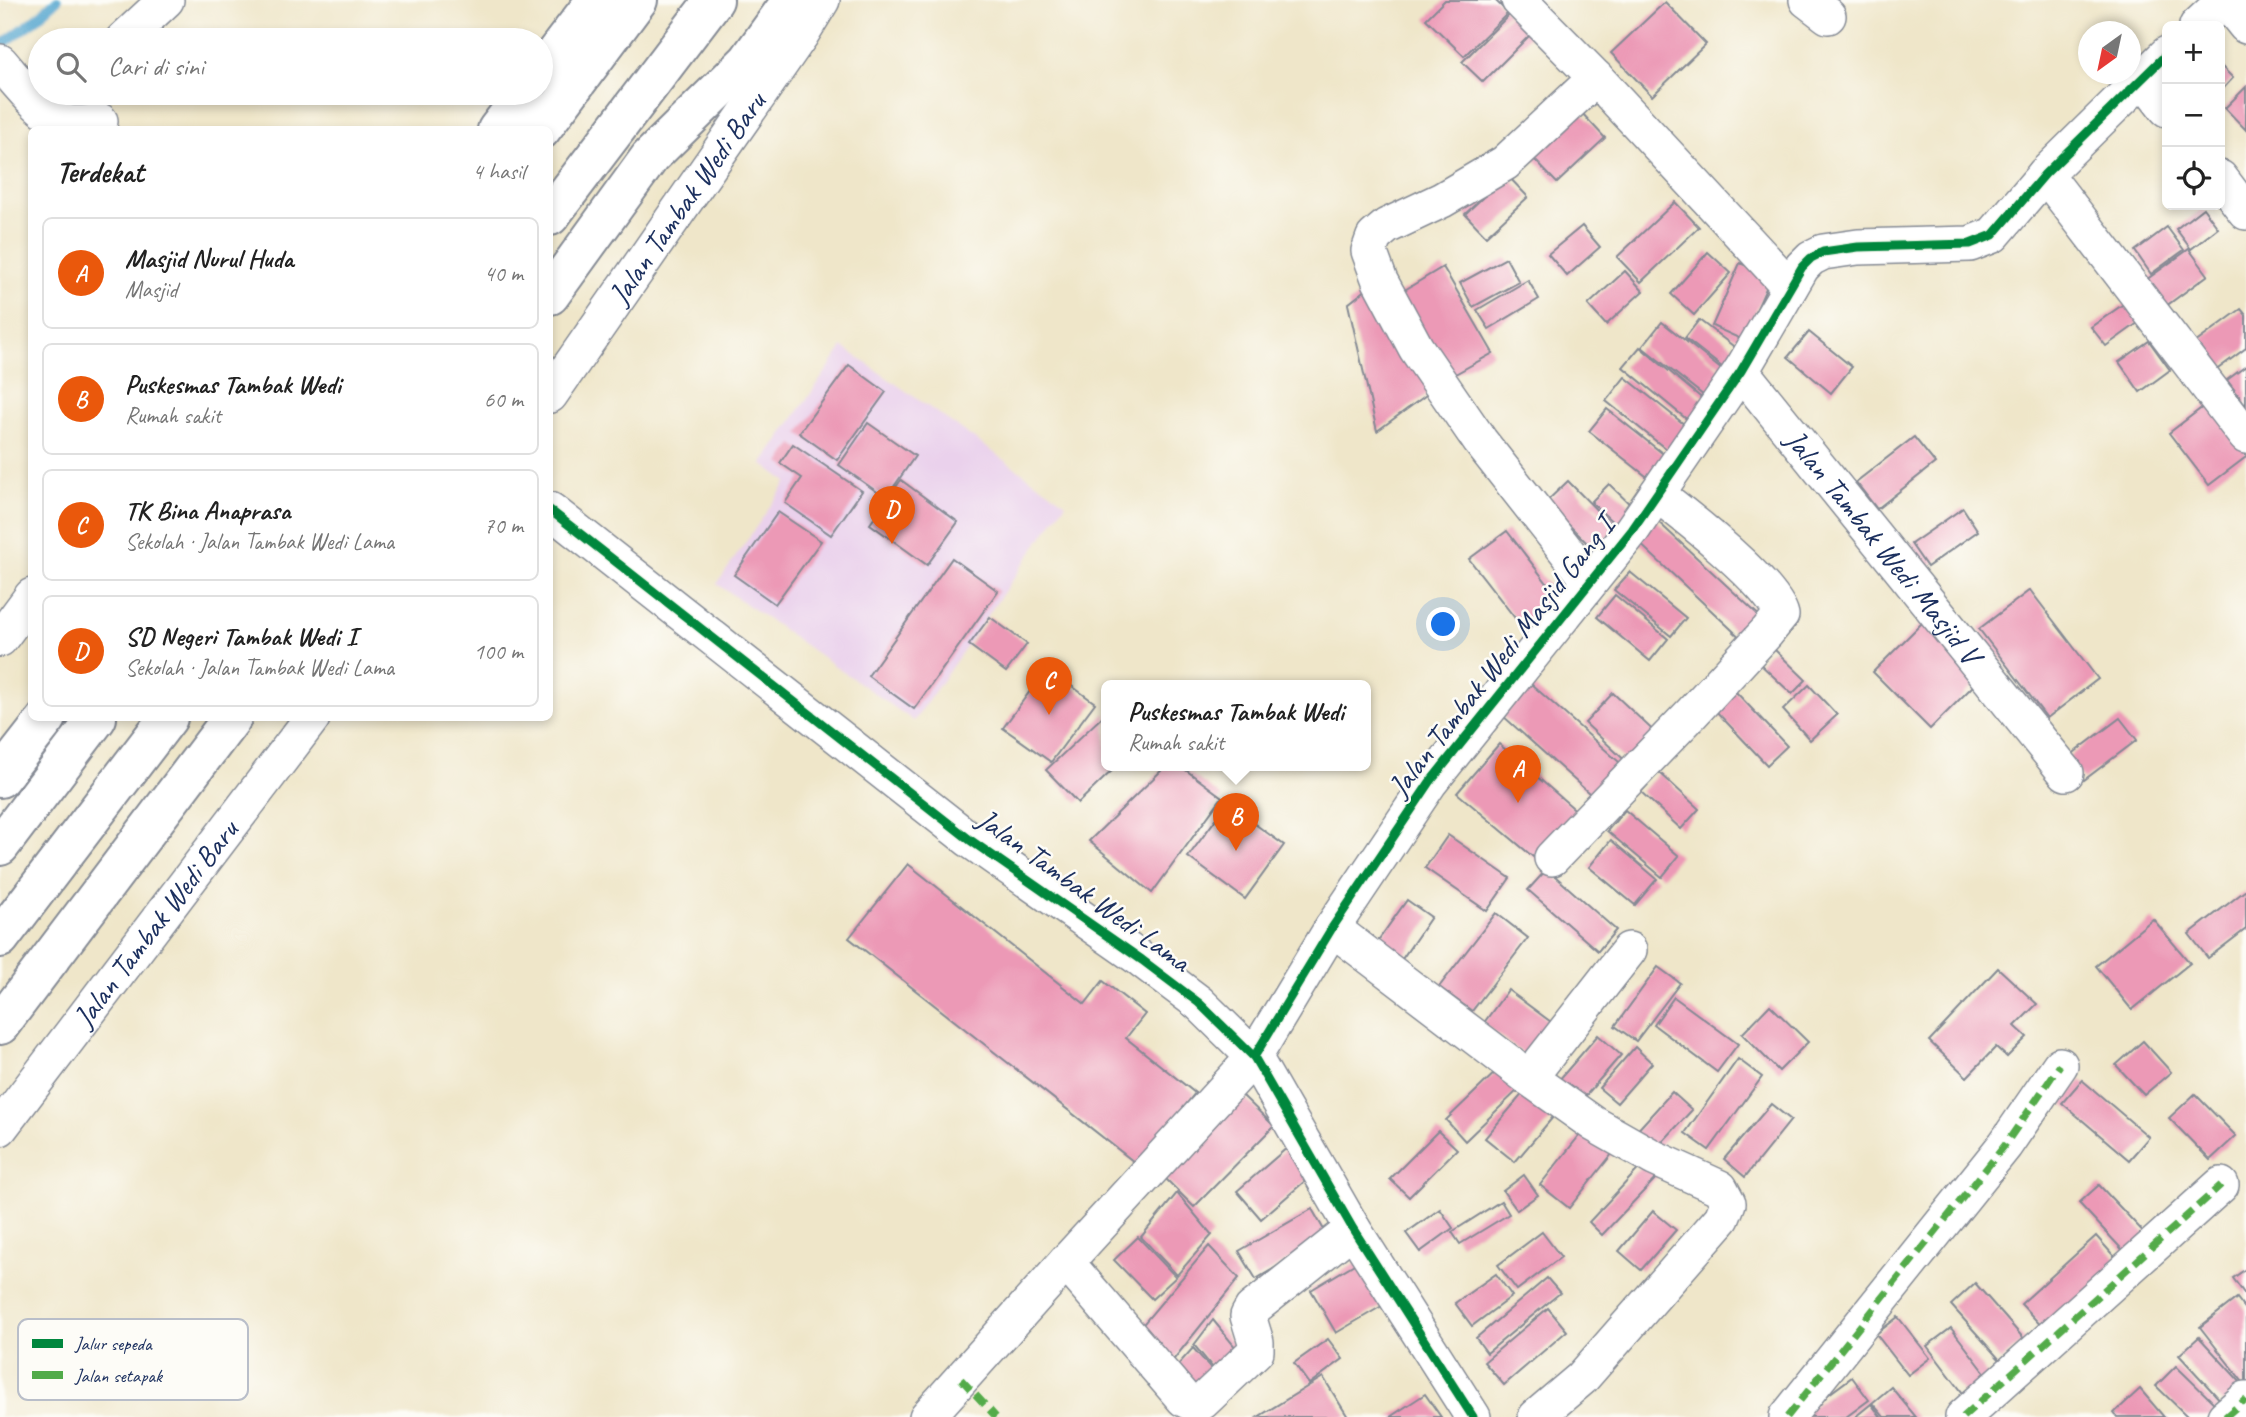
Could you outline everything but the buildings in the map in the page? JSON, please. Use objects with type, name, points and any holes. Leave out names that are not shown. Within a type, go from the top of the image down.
[{"type":"main road","points":[[553,56],[596,0]]},
{"type":"main road","points":[[544,126],[638,0]]},
{"type":"main road","points":[[553,212],[714,0]]},
{"type":"main road","points":[[553,291],[650,157],[748,61],[792,0]]},
{"type":"main road","points":[[500,126],[516,105]]},
{"type":"main road","points":[[0,778],[45,721]]},
{"type":"main road","points":[[0,846],[95,721]]},
{"type":"main road","points":[[0,938],[166,721]]},
{"type":"main road","points":[[0,1025],[230,721]]},
{"type":"street","points":[[136,28],[166,0]]},
{"type":"street","name":"Jalan Tambak Wedi Baru","points":[[553,391],[800,36],[822,0]]},
{"type":"street","points":[[2202,21],[2225,0],[2246,26]]},
{"type":"street","points":[[1540,8],[1596,78],[1790,288]]},
{"type":"street","name":"Jalan Tambak Wedi Masjid Gang I","points":[[927,1417],[1254,1057],[1332,928],[1430,782],[1632,530],[1741,371],[1802,267],[1811,258],[1824,252],[1858,247],[1977,243],[1993,235],[2045,174],[2162,59]]},
{"type":"street","points":[[10,73],[28,93]]},
{"type":"street","points":[[1590,581],[1480,441],[1416,348],[1380,281],[1369,251],[1374,237],[1387,226],[1442,201],[1505,163],[1596,78]]},
{"type":"street","points":[[2143,78],[2162,103]]},
{"type":"street","points":[[39,105],[65,122],[86,123],[100,115]]},
{"type":"street","points":[[2045,174],[2246,436]]},
{"type":"street","points":[[2225,185],[2246,212]]},
{"type":"street","name":"Jalan Tambak Wedi Masjid V","points":[[1741,371],[2066,773]]},
{"type":"street","points":[[1552,858],[1691,714],[1781,615],[1779,608],[1758,582],[1705,531],[1657,494]]},
{"type":"street","name":"Jalan Tambak Wedi Lama","points":[[553,512],[970,840],[1199,1003],[1254,1057],[1353,1229],[1473,1417]]},
{"type":"street","points":[[0,639],[28,601]]},
{"type":"street","name":"Jalan Tambak Wedi Baru","points":[[0,1128],[310,721]]},
{"type":"street","points":[[1332,928],[1529,1079],[1594,1124],[1654,1158],[1720,1188],[1728,1203],[1722,1218],[1582,1378],[1536,1417]]},
{"type":"street","points":[[1529,1079],[1629,950]]},
{"type":"street","points":[[1787,1417],[2005,1145],[2060,1065]]},
{"type":"street","points":[[1963,1417],[2221,1185]]},
{"type":"street","points":[[1066,1262],[1184,1399],[1194,1404],[1202,1402],[1256,1351],[1248,1316],[1252,1309],[1353,1229]]},
{"type":"street","points":[[2225,1417],[2246,1399]]},
{"type":"shaded area","points":[[843,347],[1066,503],[914,721],[717,584],[787,482],[762,464]]},
{"type":"waterway","points":[[0,46],[57,0]]},
{"type":"marked path","points":[[1787,1417],[2005,1145],[2060,1065]]},
{"type":"marked path","points":[[1963,1417],[2221,1185]]},
{"type":"marked path","points":[[961,1379],[996,1417]]},
{"type":"marked path","points":[[2225,1417],[2246,1399]]},
{"type":"cycle path","points":[[1254,1057],[1332,928],[1430,782],[1632,530],[1741,371],[1802,267],[1823,252],[1858,247],[1970,244],[1993,235],[2045,174],[2162,59]]},
{"type":"cycle path","points":[[553,512],[970,840],[1199,1003],[1254,1057],[1353,1229],[1473,1417]]},
{"type":"place","name":"SD Negeri Tambak Wedi I","points":[[892,544]]},
{"type":"place","name":"TK Bina Anaprasa","points":[[1049,715]]},
{"type":"place","name":"Masjid Nurul Huda","points":[[1518,803]]},
{"type":"place","name":"Puskesmas Tambak Wedi","points":[[1236,851]]}]
